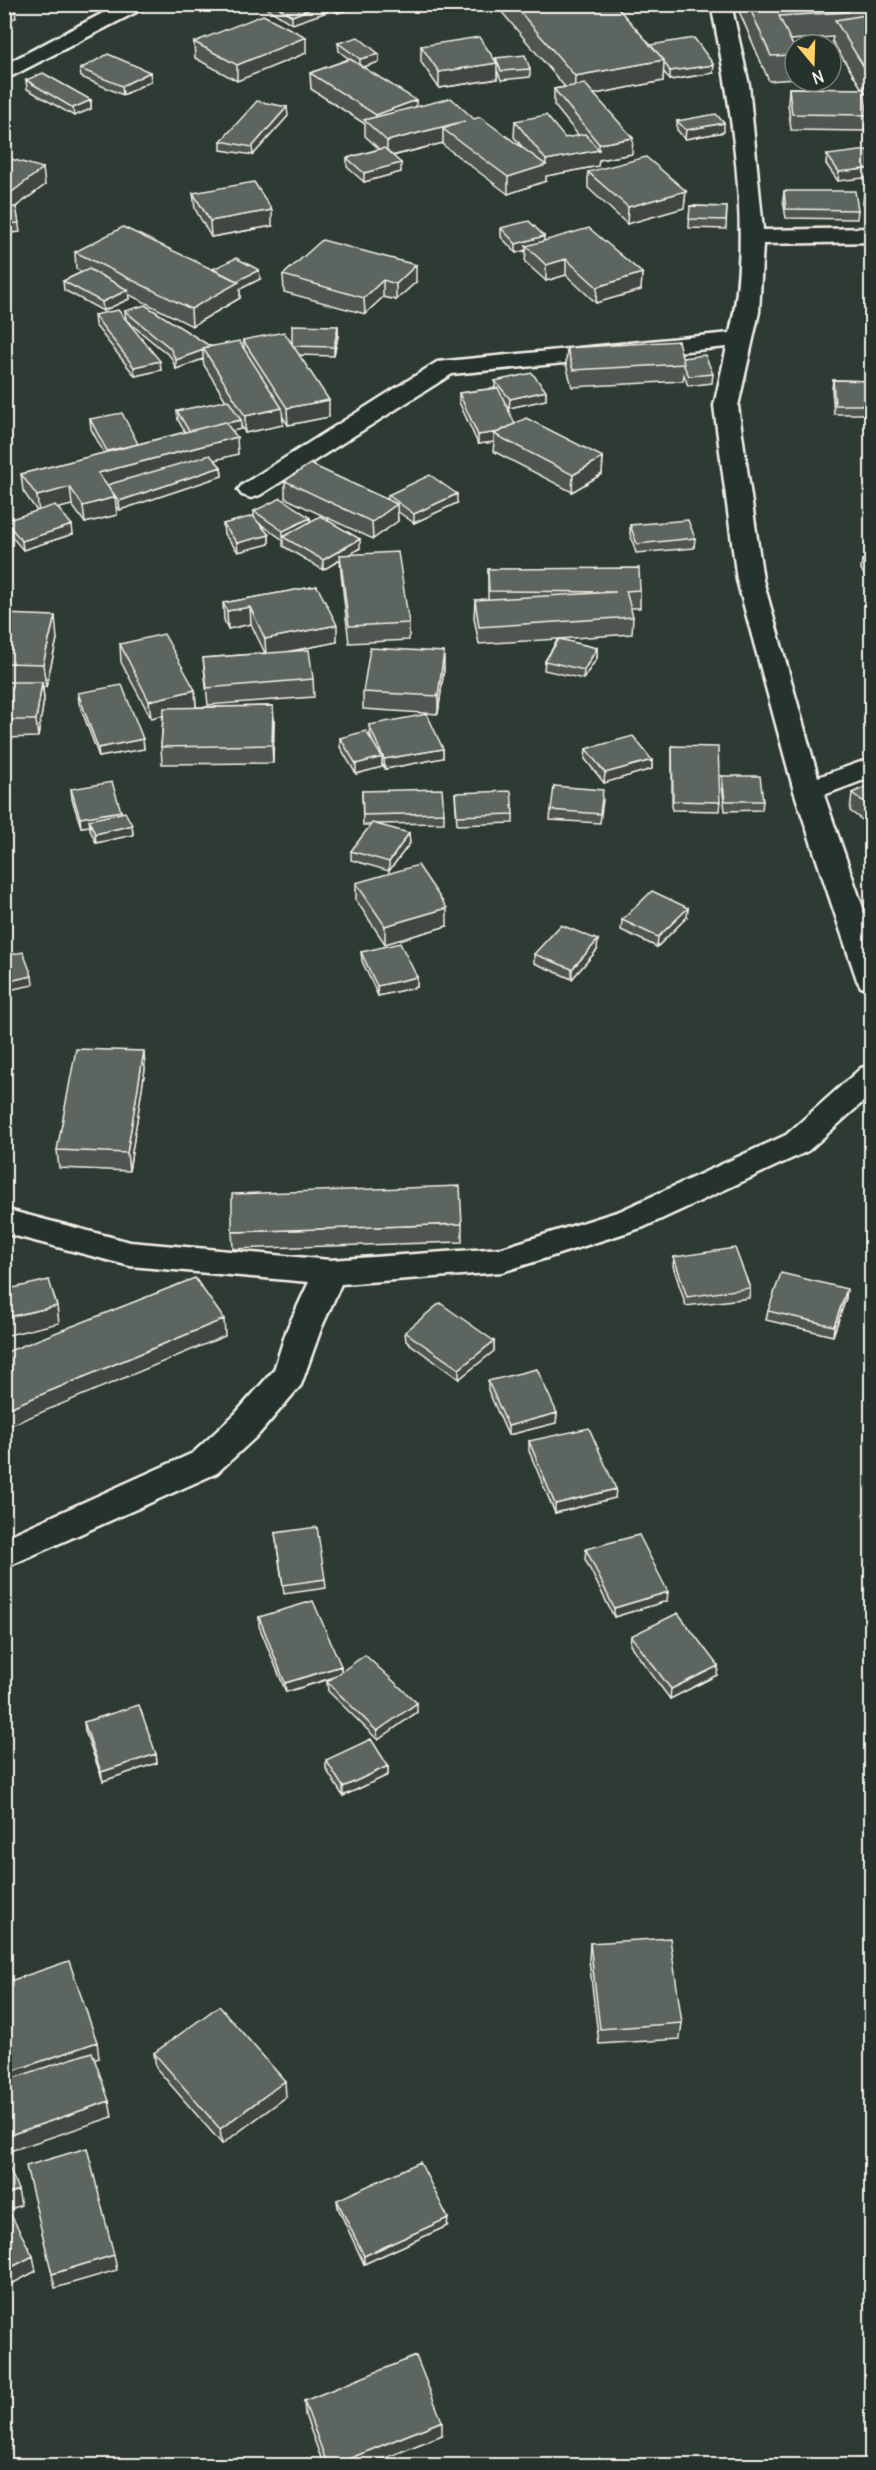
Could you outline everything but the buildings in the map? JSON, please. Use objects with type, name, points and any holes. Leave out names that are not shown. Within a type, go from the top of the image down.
[{"type":"street","points":[[4,74],[137,4]]},
{"type":"street","points":[[721,4],[738,85],[752,237],[747,312],[726,406],[750,580],[808,791],[872,980]]},
{"type":"street","points":[[752,237],[872,235]]},
{"type":"street","points":[[251,490],[446,367],[740,339]]},
{"type":"street","points":[[808,791],[872,767]]},
{"type":"street","points":[[4,1221],[130,1254],[330,1272],[502,1260],[632,1219],[797,1143],[872,1076]]},
{"type":"street","points":[[4,1554],[205,1463],[247,1424],[289,1376],[304,1329],[330,1272]]}]
